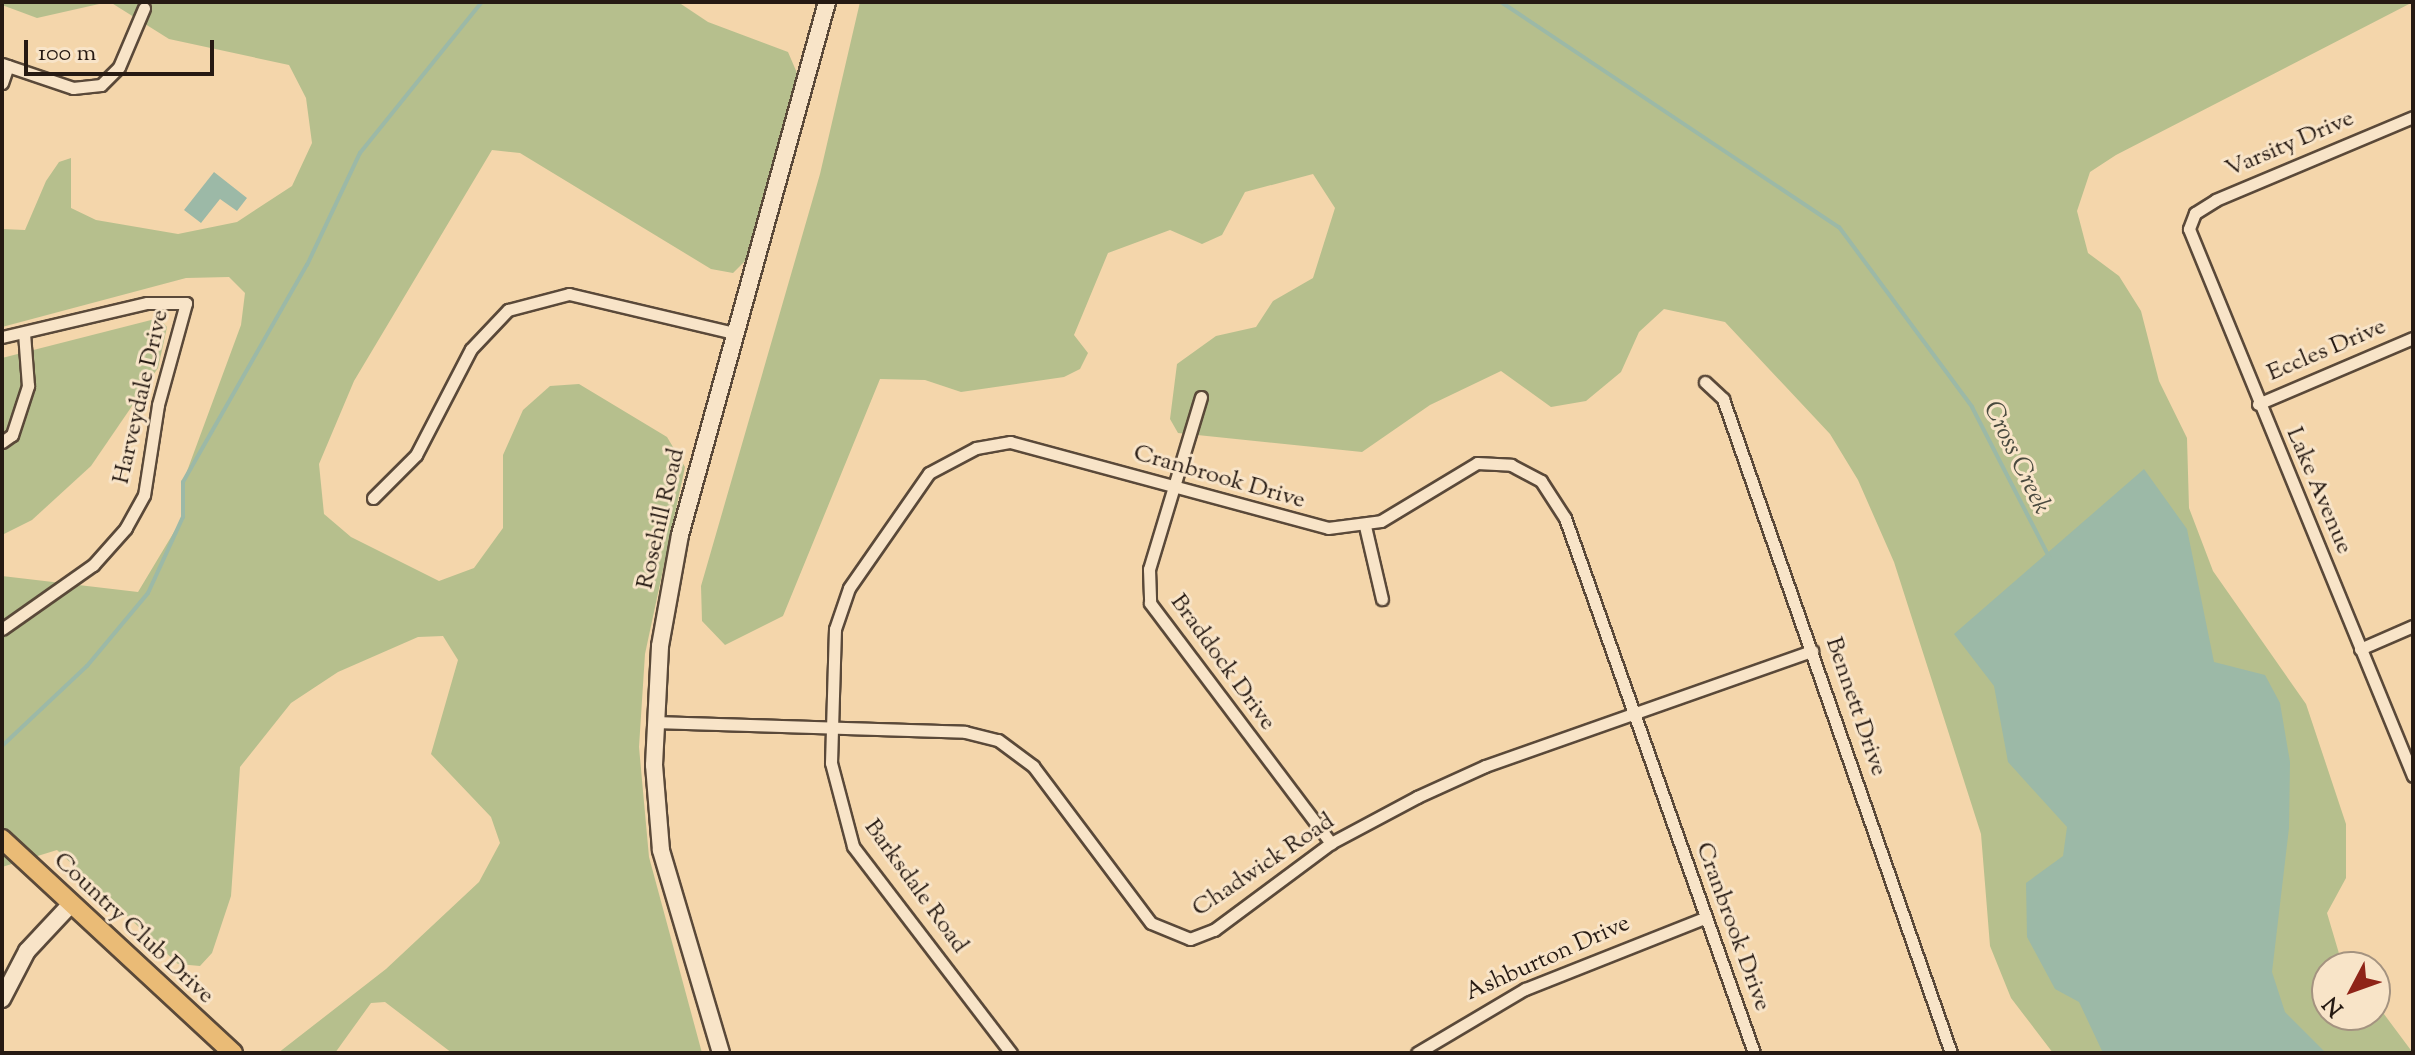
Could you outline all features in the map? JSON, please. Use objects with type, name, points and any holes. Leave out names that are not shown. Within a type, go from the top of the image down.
[{"type":"main road","name":"Rosehill Road","points":[[721,1053],[661,850],[654,722],[669,586],[734,333],[827,2]]},
{"type":"main road","name":"Country Club Drive","points":[[2,839],[233,1053]]},
{"type":"main road","points":[[2,999],[27,951],[71,904]]},
{"type":"street","points":[[2,83],[5,65],[73,88],[101,85],[119,67],[144,8]]},
{"type":"street","name":"Varsity Drive","points":[[2191,221],[2216,200],[2413,117]]},
{"type":"street","name":"Lake Avenue","points":[[2191,221],[2258,404],[2413,776]]},
{"type":"street","points":[[373,498],[416,455],[471,349],[516,306],[569,294],[734,333]]},
{"type":"street","name":"Harveydale Drive","points":[[2,337],[147,303],[186,303],[144,495],[126,528],[93,565],[2,629]]},
{"type":"street","points":[[2,442],[12,435],[28,386],[24,333]]},
{"type":"street","name":"Eccles Drive","points":[[2258,404],[2413,338]]},
{"type":"street","name":"Bennett Drive","points":[[1705,382],[1723,399],[1951,1053]]},
{"type":"street","name":"Braddock Drive","points":[[1201,397],[1149,569],[1153,611],[1331,843]]},
{"type":"street","name":"Cranbrook Drive","points":[[832,728],[841,604],[929,473],[968,451],[1010,442],[1293,524],[1365,526],[1477,463],[1511,465],[1541,481],[1565,518],[1754,1053]]},
{"type":"street","points":[[1365,526],[1382,599]]},
{"type":"street","points":[[2360,649],[2413,626]]},
{"type":"street","name":"Chadwick Road","points":[[654,722],[965,732],[1013,749],[1151,923],[1173,937],[1206,934],[1331,843],[1485,766],[1812,651]]},
{"type":"street","name":"Barksdale Road","points":[[832,728],[833,789],[853,846],[1011,1053]]},
{"type":"street","name":"Ashburton Drive","points":[[1417,1053],[1525,989],[1704,918]]},
{"type":"green space","points":[[2,2],[108,2],[37,18],[2,5]]},
{"type":"green space","points":[[110,2],[678,2],[708,22],[788,52],[797,73],[747,259],[733,273],[711,269],[520,153],[492,150],[354,381],[319,464],[324,514],[351,537],[439,581],[474,568],[503,528],[503,455],[523,410],[550,386],[579,384],[667,437],[685,467],[645,654],[639,747],[649,857],[702,1053],[452,1053],[385,1002],[371,1003],[335,1053],[278,1053],[386,969],[479,882],[500,843],[491,817],[431,754],[458,660],[443,636],[418,637],[338,672],[291,703],[240,767],[231,896],[212,953],[200,966],[178,964],[57,850],[2,867],[2,576],[138,592],[183,517],[183,482],[241,325],[245,293],[229,277],[186,278],[2,327],[2,229],[25,230],[46,181],[59,162],[71,158],[71,208],[96,220],[178,234],[237,222],[292,186],[312,143],[306,98],[289,65],[169,39]]},
{"type":"green space","points":[[860,2],[2413,2],[2116,155],[2090,172],[2077,211],[2088,253],[2119,276],[2141,311],[2159,381],[2187,438],[2189,508],[2213,571],[2306,704],[2346,824],[2346,878],[2327,913],[2338,951],[2311,951],[2311,1031],[2391,1031],[2391,1023],[2413,1053],[2053,1053],[2011,998],[1990,946],[1981,834],[1894,562],[1858,480],[1830,434],[1725,322],[1664,309],[1639,332],[1621,372],[1586,401],[1551,407],[1501,371],[1430,405],[1362,452],[1178,433],[1170,419],[1177,364],[1216,336],[1256,327],[1273,301],[1313,278],[1335,208],[1313,174],[1245,192],[1222,235],[1202,244],[1170,230],[1108,253],[1074,335],[1088,353],[1080,369],[1064,377],[961,392],[925,380],[880,379],[783,616],[725,645],[702,621],[701,586],[820,174]]},
{"type":"green space","points":[[159,318],[167,327],[158,368],[91,466],[32,520],[2,535],[2,358]]},
{"type":"shaded area","points":[[214,172],[247,198],[237,211],[220,199],[201,223],[184,210]]},
{"type":"shaded area","points":[[2144,469],[2187,529],[2214,662],[2265,675],[2280,703],[2290,762],[2289,828],[2272,972],[2285,1012],[2326,1053],[2103,1053],[2079,1002],[2055,989],[2027,937],[2026,883],[2063,856],[2067,827],[2008,762],[1994,686],[1954,634]]},
{"type":"waterway","points":[[2,746],[87,666],[148,593],[183,517],[183,482],[307,265],[360,153],[482,2]]},
{"type":"waterway","name":"Cross Creek","points":[[1501,2],[1839,227],[1972,407],[2049,557]]}]
